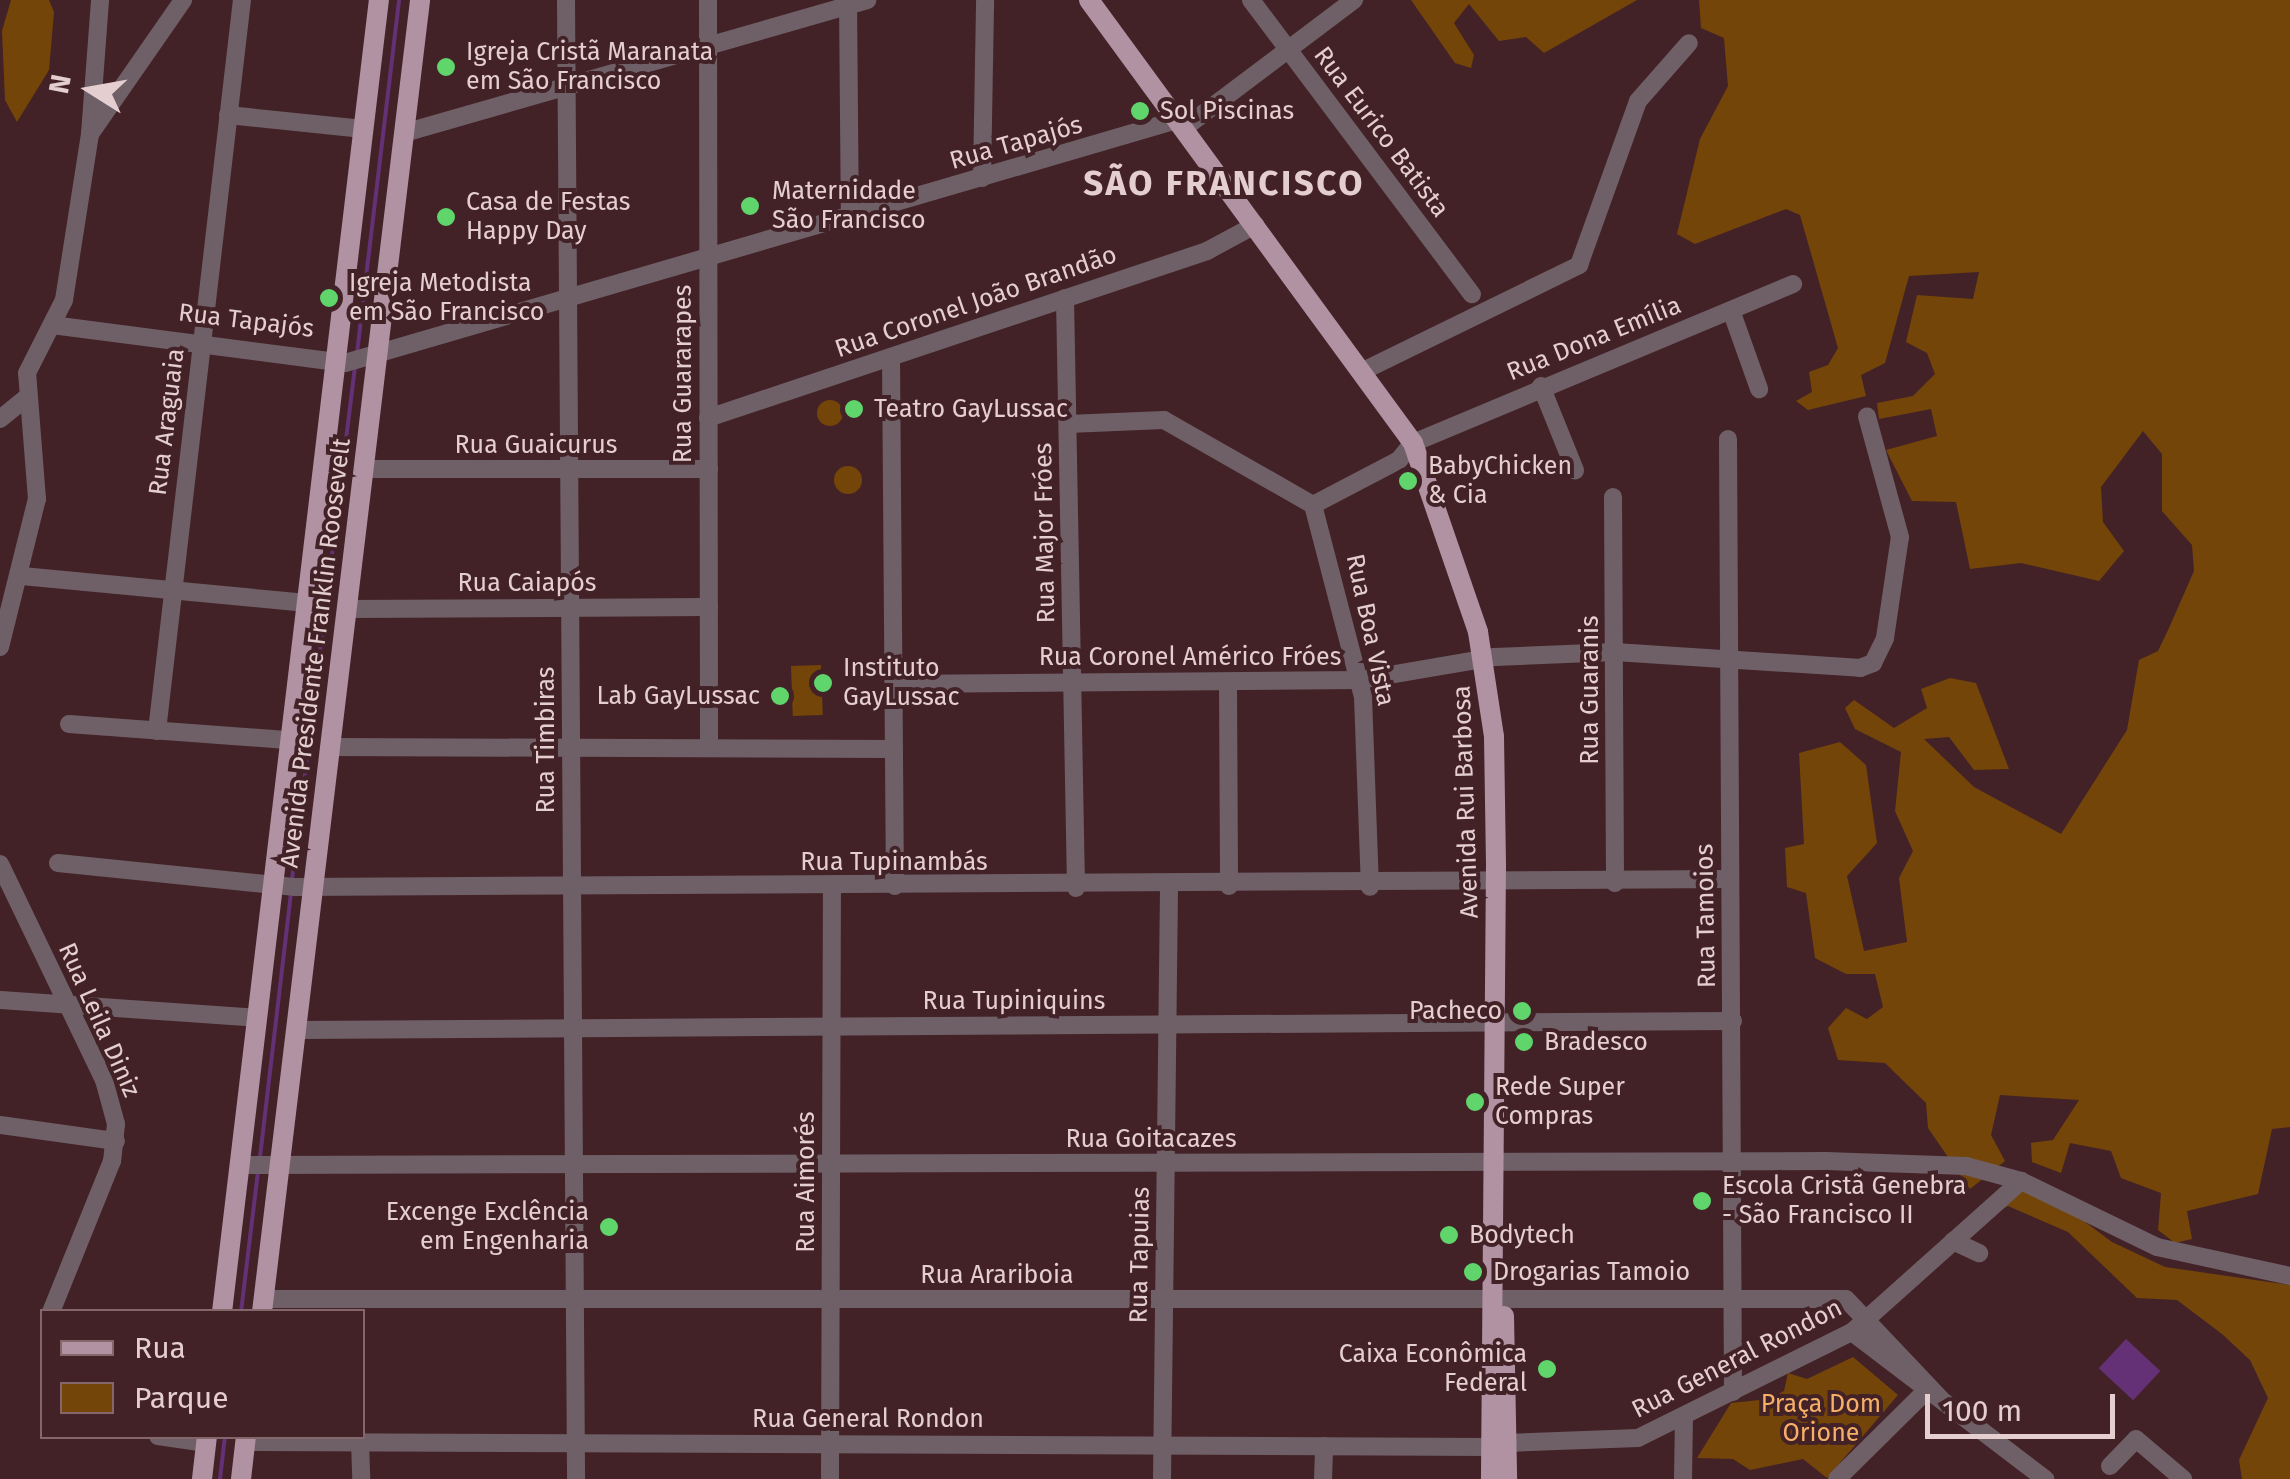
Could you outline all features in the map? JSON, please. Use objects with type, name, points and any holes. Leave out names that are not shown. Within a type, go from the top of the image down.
[{"type":"main road","name":"Avenida Presidente Franklin Roosevelt","points":[[262,1305],[257,1018],[330,747],[363,469],[355,358],[363,130],[378,0]]},
{"type":"main road","name":"Avenida Presidente Franklin Roosevelt","points":[[223,1309],[296,1030],[290,740],[306,603],[404,133],[420,0]]},
{"type":"main road","name":"Avenida Rui Barbosa","points":[[1089,0],[1413,442],[1484,659],[1496,886],[1499,1445],[1491,1479]]},
{"type":"main road","points":[[242,1479],[246,1439]]},
{"type":"main road","points":[[202,1479],[207,1440]]},
{"type":"main road","name":"Avenida Rui Barbosa","points":[[1499,1445],[1508,1479]]},
{"type":"street","points":[[0,647],[22,576],[37,499],[26,398],[30,356],[52,325],[72,267],[90,134],[100,0]]},
{"type":"street","points":[[90,134],[183,0]]},
{"type":"street","name":"Rua Araguaia","points":[[157,730],[242,0]]},
{"type":"street","name":"Rua Timbiras","points":[[566,0],[576,1479]]},
{"type":"street","name":"Rua Guararapes","points":[[708,0],[709,748]]},
{"type":"street","points":[[982,178],[985,0]]},
{"type":"street","name":"Rua Eurico Batista","points":[[1250,0],[1472,294]]},
{"type":"street","points":[[1181,124],[1354,0]]},
{"type":"street","points":[[404,133],[854,2],[850,217]]},
{"type":"street","points":[[1363,371],[1579,266],[1638,101],[1689,43]]},
{"type":"street","points":[[228,115],[363,130]]},
{"type":"street","name":"Rua Tapajós","points":[[52,325],[202,338],[355,358],[1181,124]]},
{"type":"street","name":"Rua Coronel João Brandão","points":[[708,418],[1066,298],[1255,225]]},
{"type":"street","name":"Rua Dona Emília","points":[[1314,505],[1399,460],[1413,442],[1541,386],[1732,313],[1794,284]]},
{"type":"street","name":"Rua Major Fróes","points":[[1066,298],[1076,888]]},
{"type":"street","points":[[1732,313],[1759,389]]},
{"type":"street","points":[[891,356],[895,886]]},
{"type":"street","points":[[1541,386],[1575,470]]},
{"type":"street","points":[[0,419],[26,398]]},
{"type":"street","name":"Rua Coronel Américo Fróes","points":[[894,684],[1360,680],[1484,659],[1615,652],[1730,652],[1860,668],[1879,654],[1900,518],[1867,416]]},
{"type":"street","points":[[1068,424],[1164,420],[1314,505]]},
{"type":"street","name":"Rua Tamoios","points":[[1728,440],[1733,1392]]},
{"type":"street","name":"Rua Guaicurus","points":[[363,469],[708,469]]},
{"type":"street","name":"Rua Guaranis","points":[[1613,497],[1615,883]]},
{"type":"street","name":"Rua Boa Vista","points":[[1314,505],[1360,680],[1370,887]]},
{"type":"street","points":[[22,576],[306,603]]},
{"type":"street","name":"Rua Caiapós","points":[[346,609],[709,606]]},
{"type":"street","points":[[1228,682],[1230,886]]},
{"type":"street","points":[[69,724],[290,740]]},
{"type":"street","points":[[330,747],[894,749]]},
{"type":"street","name":"Rua Leila Diniz","points":[[0,864],[112,1102],[116,1141]]},
{"type":"street","name":"Rua Tupinambás","points":[[58,864],[291,886],[1370,887],[1730,880]]},
{"type":"street","name":"Rua Aimorés","points":[[830,1479],[832,886]]},
{"type":"street","name":"Rua Tapuias","points":[[1162,1479],[1169,886]]},
{"type":"street","points":[[0,1000],[257,1018]]},
{"type":"street","name":"Rua Tupiniquins","points":[[296,1030],[1733,1022]]},
{"type":"street","points":[[0,1125],[116,1141],[52,1309]]},
{"type":"street","name":"Rua Goitacazes","points":[[259,1166],[1733,1160],[1949,1164],[2020,1181],[2157,1247],[2290,1276]]},
{"type":"street","name":"Rua General Rondon","points":[[246,1439],[1324,1446],[1630,1440],[1852,1332],[2020,1181]]},
{"type":"street","name":"Rua Arariboia","points":[[262,1305],[575,1299],[1846,1299],[1932,1392]]},
{"type":"street","points":[[1852,1332],[2045,1479]]},
{"type":"street","points":[[1849,1477],[1863,1456],[1932,1392]]},
{"type":"street","points":[[1683,1479],[1684,1417]]},
{"type":"street","points":[[2110,1466],[2136,1438],[2183,1479]]},
{"type":"street","points":[[360,1442],[360,1479]]},
{"type":"street","points":[[1323,1479],[1324,1446]]},
{"type":"green space","points":[[11,0],[49,0],[54,12],[49,70],[17,122],[5,100],[2,31]]},
{"type":"green space","points":[[1411,0],[1637,0],[1544,53],[1526,37],[1499,41],[1469,4],[1454,23],[1474,55],[1471,68],[1455,63]]},
{"type":"green space","points":[[1699,0],[2290,0],[2290,1127],[2272,1129],[2258,1194],[2187,1211],[2192,1239],[2175,1243],[2158,1230],[2161,1193],[2121,1178],[2111,1151],[2070,1143],[2061,1173],[2032,1162],[2031,1143],[2053,1140],[2079,1100],[2000,1095],[1991,1135],[2005,1161],[1970,1189],[1928,1128],[1926,1103],[1885,1063],[1838,1060],[1828,1028],[1846,1008],[1867,1019],[1883,1007],[1875,974],[1846,974],[1815,958],[1806,893],[1787,887],[1785,848],[1804,844],[1799,753],[1840,742],[1866,765],[1877,843],[1847,876],[1864,951],[1907,942],[1899,878],[1913,851],[1895,811],[1901,752],[1855,729],[1845,708],[1854,700],[1894,728],[1927,708],[1921,689],[1950,678],[1976,683],[2009,769],[1974,770],[1949,737],[1924,739],[1974,787],[2061,834],[2127,730],[2139,660],[2158,651],[2169,628],[2194,571],[2192,545],[2162,511],[2162,454],[2143,431],[2101,487],[2103,522],[2124,551],[2099,581],[2021,563],[1970,569],[1956,502],[1912,501],[1886,450],[1937,436],[1931,409],[1879,419],[1877,403],[1913,396],[1935,374],[1927,353],[1906,342],[1917,295],[1973,299],[1979,272],[1909,276],[1885,363],[1861,375],[1866,396],[1808,410],[1796,401],[1812,392],[1809,372],[1828,365],[1838,348],[1800,215],[1786,209],[1695,244],[1677,234],[1700,139],[1728,86],[1724,38],[1701,28]]},
{"type":"green space","points":[[830,400],[839,404],[843,413],[839,422],[830,426],[821,422],[817,413],[821,404]]},
{"type":"green space","points":[[848,466],[858,470],[862,480],[858,490],[848,494],[838,490],[834,480],[838,470]]},
{"type":"green space","points":[[821,665],[823,715],[793,716],[791,666]]},
{"type":"green space","points":[[2038,1187],[2112,1242],[2165,1267],[2290,1285],[2290,1479],[2242,1479],[2239,1460],[2268,1398],[2250,1360],[2222,1334],[2177,1300],[2137,1298],[2068,1232],[2008,1206],[1979,1221],[1974,1213],[2012,1188]]},
{"type":"green space","name":"Praça Dom Orione","points":[[1853,1357],[1898,1395],[1827,1478],[1803,1459],[1750,1470],[1733,1459],[1697,1458],[1731,1403],[1769,1399],[1784,1391],[1788,1373],[1807,1379]]},
{"type":"shaded area","points":[[2126,1339],[2160,1371],[2133,1400],[2099,1368]]},
{"type":"waterway","points":[[357,353],[399,0]]},
{"type":"waterway","points":[[292,879],[355,367]]},
{"type":"waterway","points":[[260,1157],[291,893]]},
{"type":"waterway","points":[[241,1309],[258,1171]]},
{"type":"waterway","points":[[220,1479],[225,1439]]},
{"type":"place","name":"Igreja Cristã Maranata em São Francisco","points":[[446,67]]},
{"type":"place","name":"Sol Piscinas","points":[[1140,111]]},
{"type":"place","name":"Maternidade São Francisco","points":[[750,206]]},
{"type":"place","name":"Casa de Festas Happy Day","points":[[446,217]]},
{"type":"place","name":"Igreja Metodista em São Francisco","points":[[329,298]]},
{"type":"place","name":"Teatro GayLussac","points":[[854,409]]},
{"type":"place","name":"BabyChicken & Cia","points":[[1408,481]]},
{"type":"place","name":"Instituto GayLussac","points":[[823,683]]},
{"type":"place","name":"Lab GayLussac","points":[[780,696]]},
{"type":"place","name":"Pacheco","points":[[1522,1011]]},
{"type":"place","name":"Bradesco","points":[[1524,1042]]},
{"type":"place","name":"Rede Super Compras","points":[[1475,1102]]},
{"type":"place","name":"Escola Cristã Genebra - São Francisco II","points":[[1702,1201]]},
{"type":"place","name":"Excenge Exclência em Engenharia","points":[[609,1227]]},
{"type":"place","name":"Bodytech","points":[[1449,1235]]},
{"type":"place","name":"Drogarias Tamoio","points":[[1473,1272]]},
{"type":"place","name":"Caixa Econômica Federal","points":[[1547,1369]]},
{"type":"district","name":"SÃO FRANCISCO","points":[[1224,183]]}]
